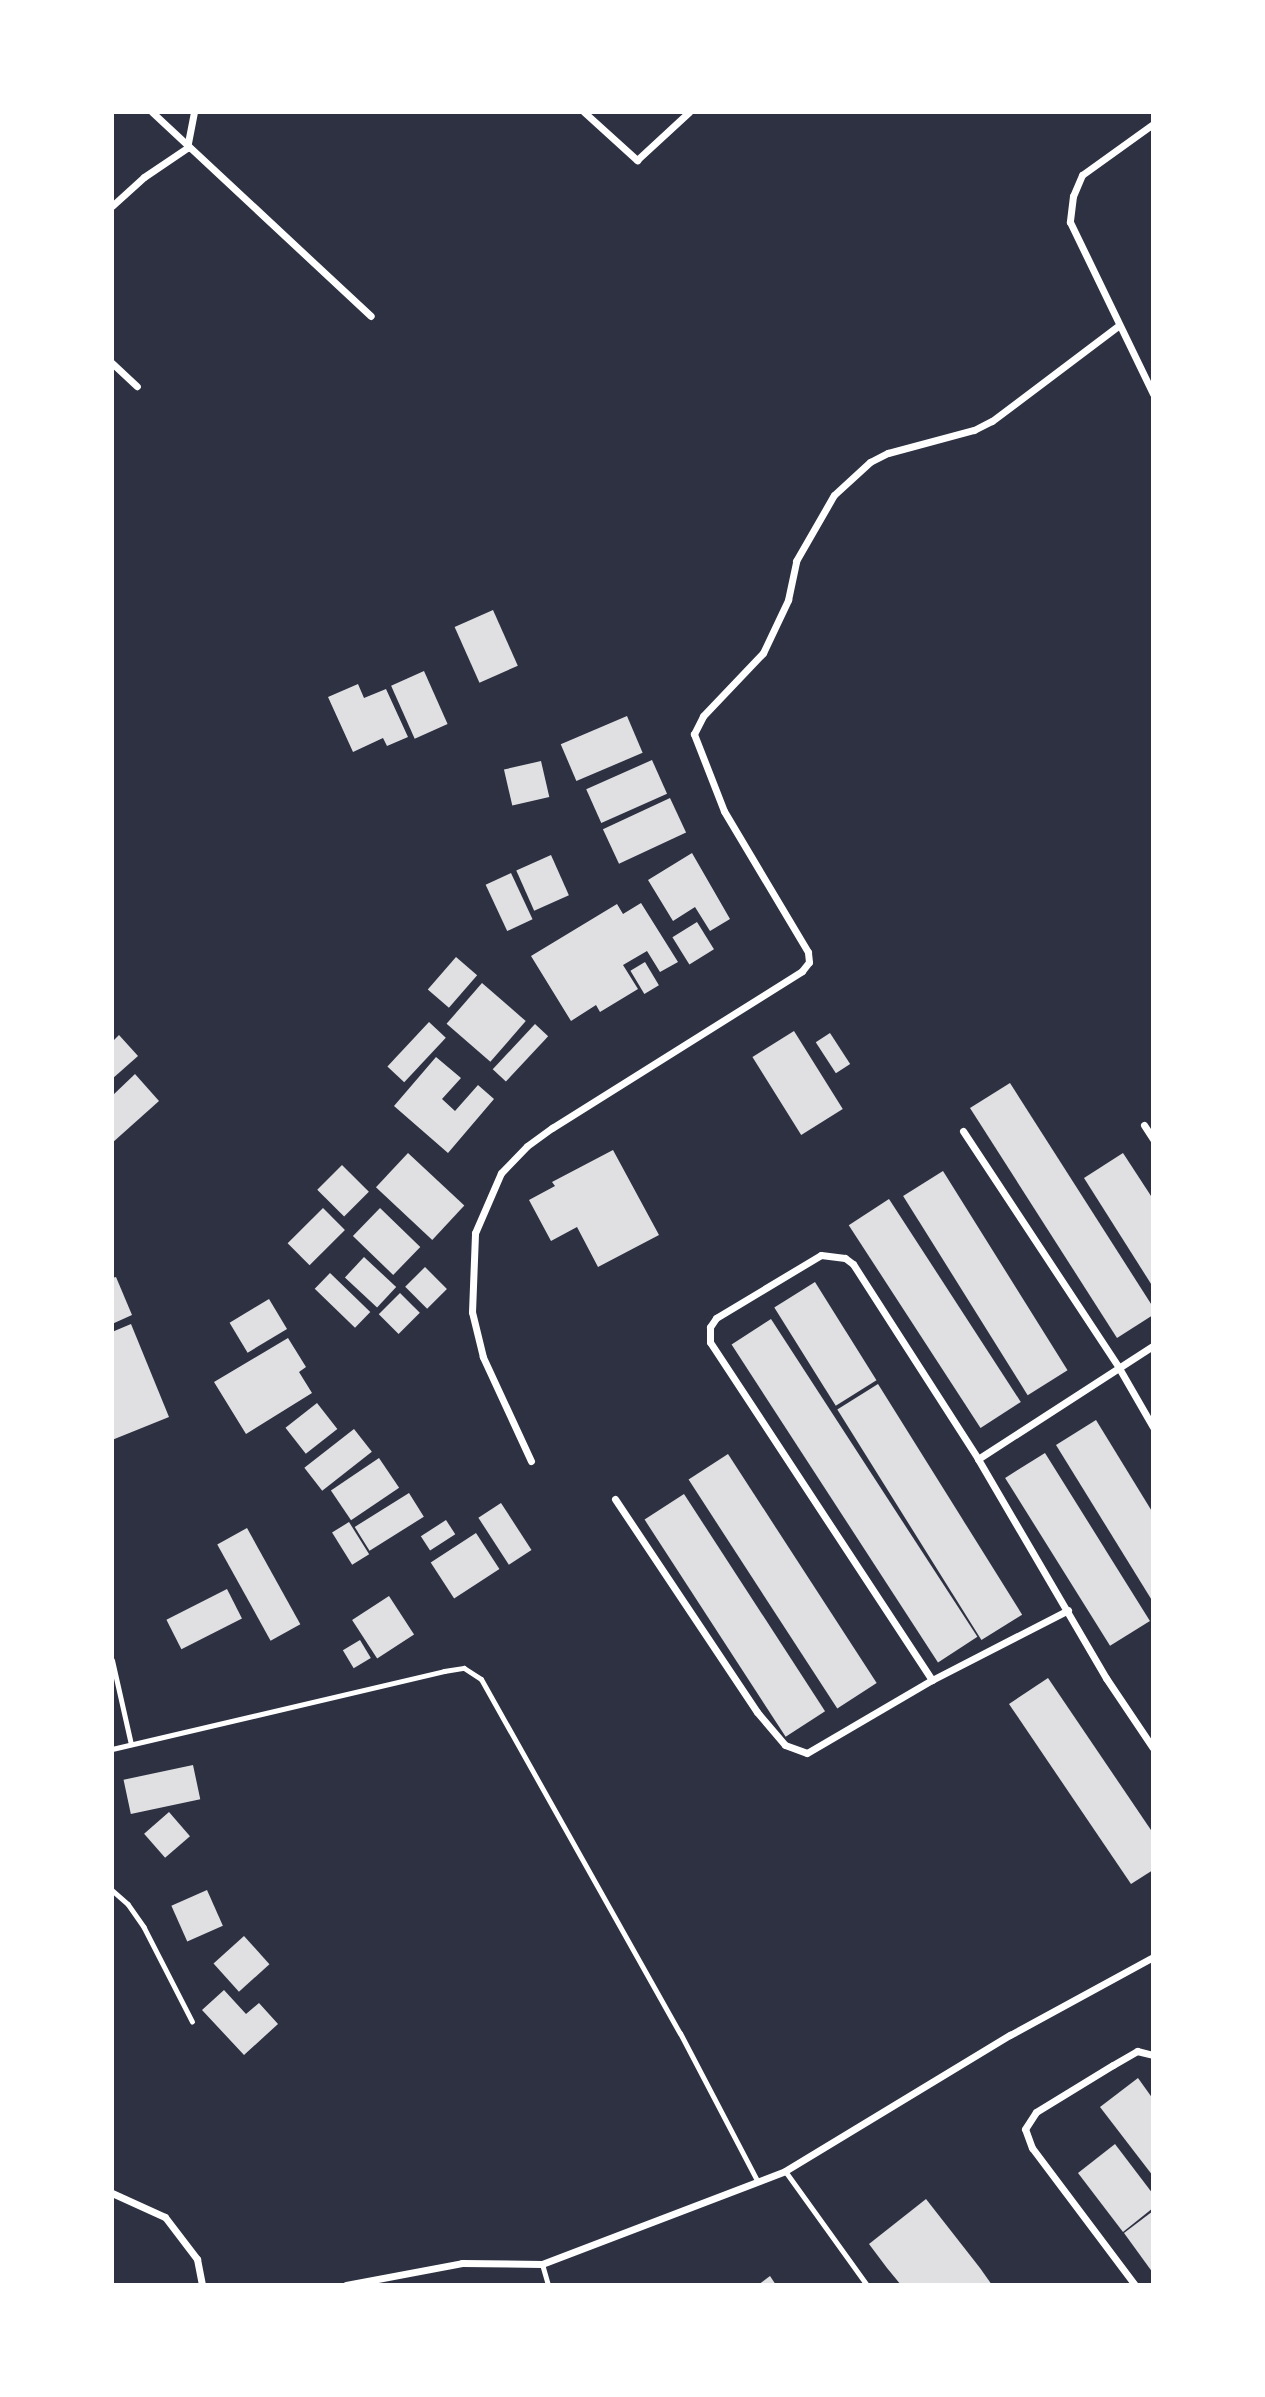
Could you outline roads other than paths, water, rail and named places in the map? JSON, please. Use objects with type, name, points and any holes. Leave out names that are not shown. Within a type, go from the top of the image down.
[{"type":"street","points":[[152,112],[187,148],[371,316]]},
{"type":"street","points":[[112,206],[144,177],[187,148],[194,112]]},
{"type":"street","points":[[584,112],[637,160],[689,112]]},
{"type":"street","points":[[1153,124],[1082,175],[1073,196],[1070,222],[1153,394]]},
{"type":"street","points":[[531,1461],[483,1357],[472,1312],[475,1233],[501,1173],[527,1146],[552,1128],[802,971],[809,962],[808,952],[724,811],[694,734],[704,716],[763,653],[788,600],[796,561],[834,495],[870,462],[888,453],[974,430],[992,421],[1118,326]]},
{"type":"street","points":[[112,363],[137,386]]},
{"type":"street","points":[[1144,1125],[1153,1139]]},
{"type":"street","points":[[963,1131],[1119,1368],[1153,1427]]},
{"type":"street","points":[[932,1680],[710,1342],[710,1327],[716,1318],[809,1259],[835,1255],[853,1264],[978,1459],[1106,1678],[1153,1748]]},
{"type":"street","points":[[978,1459],[1153,1346]]},
{"type":"street","points":[[615,1499],[740,1689],[785,1745],[807,1753],[932,1680],[1068,1610]]},
{"type":"street","points":[[346,2285],[462,2263],[542,2264],[785,2171],[1010,2035],[1153,1957]]},
{"type":"street","points":[[1135,2285],[1032,2148],[1025,2129],[1036,2112],[1138,2051],[1153,2055]]},
{"type":"street","points":[[112,2193],[165,2217],[197,2259],[202,2285]]},
{"type":"lane","points":[[112,1660],[131,1744]]},
{"type":"lane","points":[[112,1749],[444,1671],[464,1668],[481,1679],[680,2033],[757,2180]]},
{"type":"lane","points":[[785,2171],[867,2285]]},
{"type":"lane","points":[[542,2264],[548,2285]]}]
